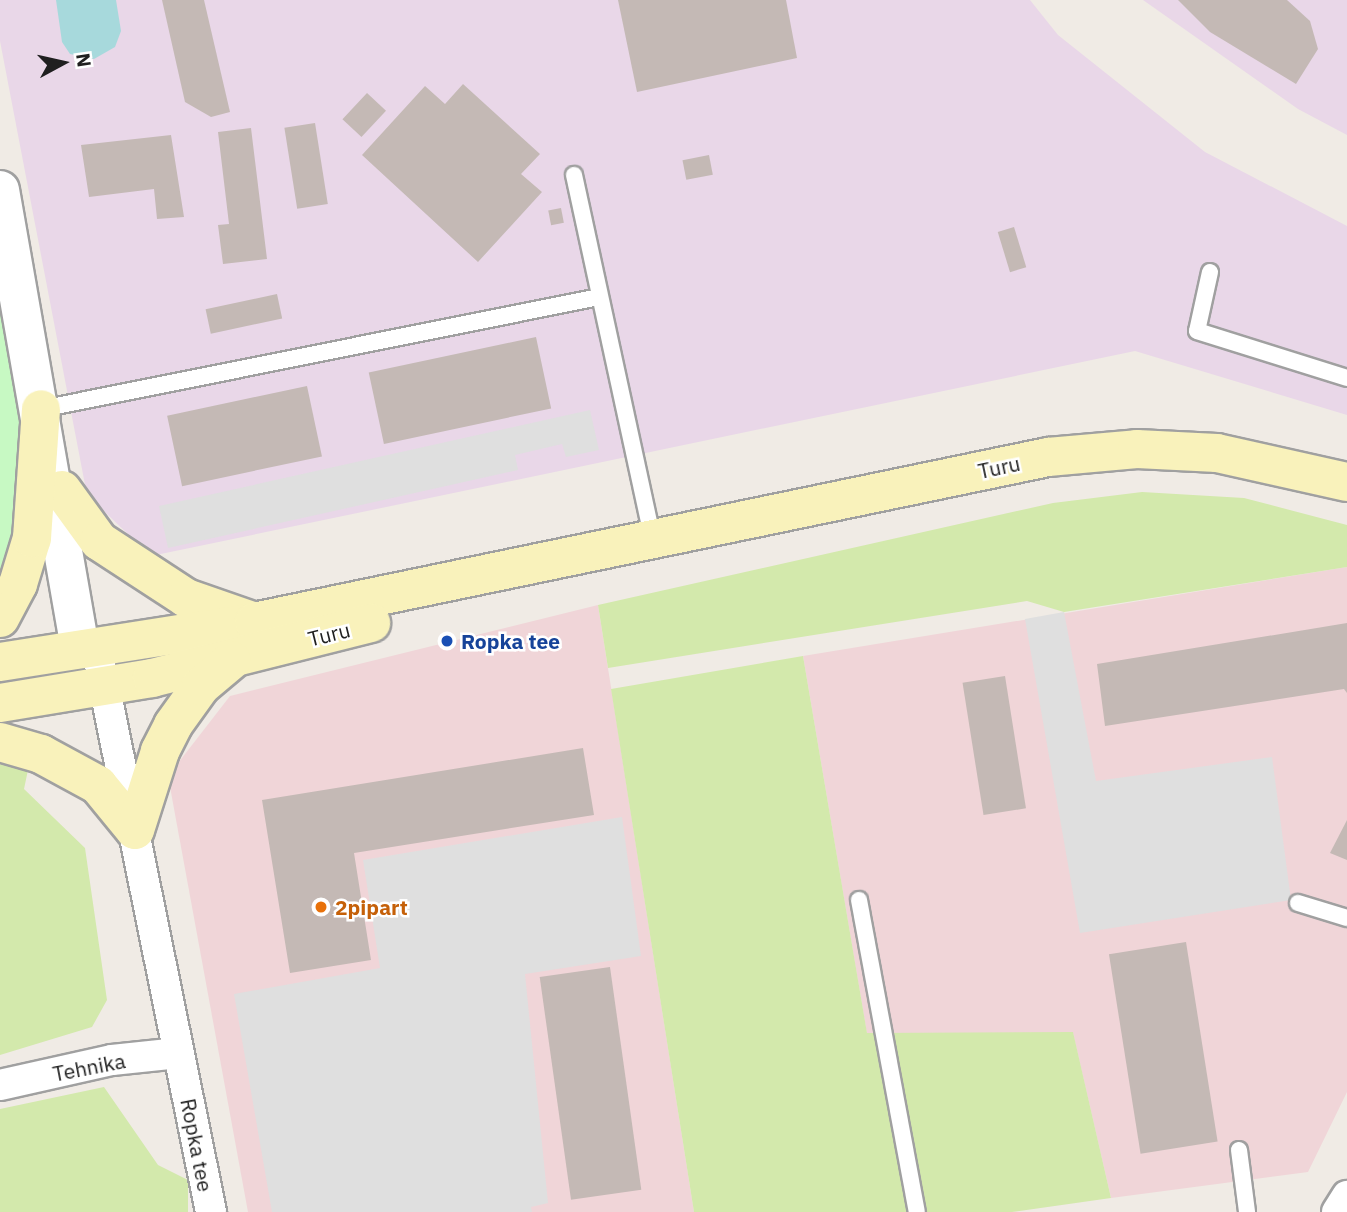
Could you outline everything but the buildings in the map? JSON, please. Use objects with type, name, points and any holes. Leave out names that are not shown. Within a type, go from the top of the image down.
[{"type":"main road","points":[[0,618],[18,584],[32,538],[41,409]]},
{"type":"main road","name":"Turu","points":[[0,662],[254,622],[1048,457],[1137,449],[1217,453],[1347,482]]},
{"type":"main road","points":[[62,490],[99,541],[186,598],[254,622]]},
{"type":"main road","name":"Turu","points":[[0,703],[97,687],[234,658],[431,608],[653,540]]},
{"type":"main road","points":[[135,830],[160,751],[173,725],[201,686],[234,658]]},
{"type":"main road","points":[[0,742],[41,754],[98,785],[135,830]]},
{"type":"street","name":"Ropka tee","points":[[0,190],[88,647],[135,830],[211,1212]]},
{"type":"street","name":"Ropka tee","points":[[41,409],[62,490],[88,647]]},
{"type":"street","name":"Tehnika","points":[[0,1085],[112,1060],[179,1054]]},
{"type":"lane","points":[[574,175],[653,540]]},
{"type":"lane","points":[[1210,272],[1197,331],[1347,378]]},
{"type":"lane","points":[[41,409],[599,297]]},
{"type":"lane","points":[[859,900],[917,1212]]},
{"type":"lane","points":[[1298,903],[1347,918]]},
{"type":"lane","points":[[1239,1150],[1247,1212]]},
{"type":"shaded area","points":[[0,0],[1030,0],[1058,35],[1205,152],[1347,226],[1347,415],[1135,351],[151,556],[87,495],[0,41]]},
{"type":"shaded area","points":[[1143,0],[1347,0],[1347,135],[1298,109]]},
{"type":"shaded area","points":[[590,410],[599,450],[566,457],[562,444],[515,455],[518,470],[168,548],[159,506]]},
{"type":"shaded area","points":[[1347,567],[1347,1092],[1308,1172],[1111,1198],[1073,1033],[867,1034],[803,656]]},
{"type":"shaded area","points":[[598,605],[694,1212],[248,1212],[168,776],[230,696]]},
{"type":"shaded area","points":[[1064,612],[1096,781],[1272,757],[1291,900],[1080,933],[1025,619]]},
{"type":"shaded area","points":[[622,817],[641,956],[525,974],[548,1203],[531,1207],[532,1212],[272,1212],[234,994],[380,968],[363,860]]},
{"type":"green space","points":[[0,277],[38,563],[0,630]]},
{"type":"green space","points":[[1142,492],[1244,498],[1347,525],[1347,567],[1064,612],[1027,601],[608,668],[598,605],[1053,503]]},
{"type":"green space","points":[[803,656],[867,1033],[1073,1032],[1111,1198],[1012,1212],[694,1212],[611,689]]},
{"type":"green space","points":[[0,764],[28,770],[24,789],[85,848],[107,1000],[92,1027],[0,1055]]},
{"type":"green space","points":[[104,1087],[158,1165],[188,1180],[188,1212],[0,1212],[0,1109]]},
{"type":"water","points":[[56,0],[116,0],[121,31],[115,47],[94,59],[70,54],[62,42]]},
{"type":"place","name":"Ropka tee","points":[[447,641]]},
{"type":"place","name":"2pipart","points":[[321,907]]}]
